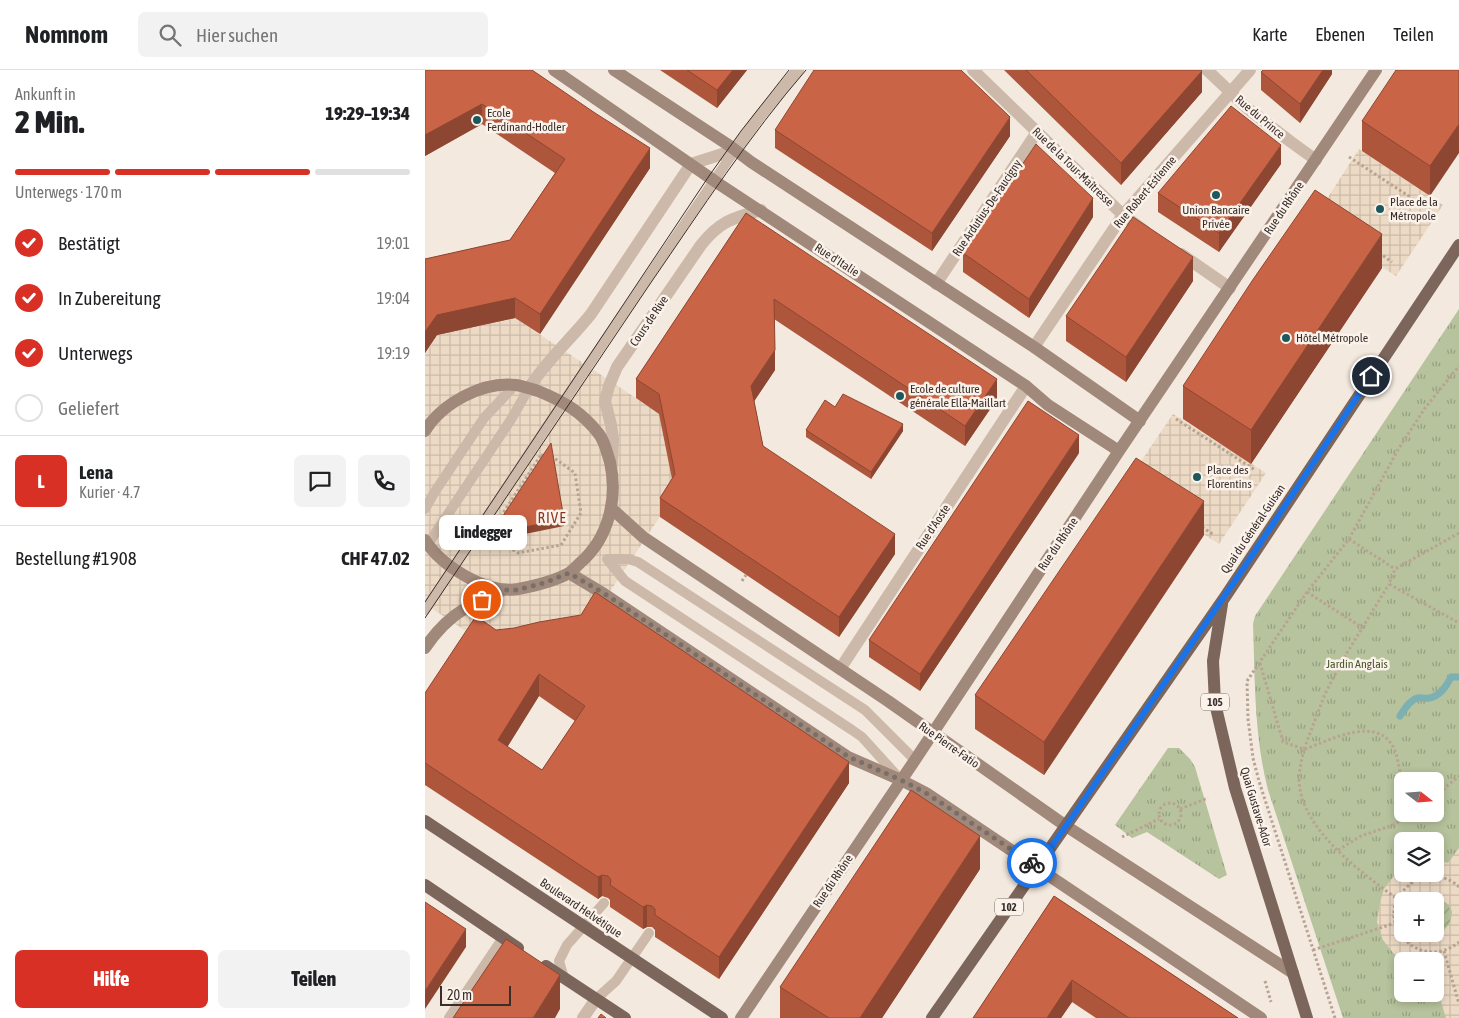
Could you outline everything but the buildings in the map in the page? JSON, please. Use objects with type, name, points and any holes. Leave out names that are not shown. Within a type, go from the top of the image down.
[{"type":"main road","name":"Quai du Général-Guisan","points":[[1066,826],[1223,599],[1459,245]]},
{"type":"main road","name":"Quai Gustave-Ador","points":[[1223,599],[1213,660],[1215,703],[1235,788],[1307,1018]]},
{"type":"main road","name":"Boulevard Helvétique","points":[[425,821],[722,1018]]},
{"type":"main road","name":"102","points":[[933,1018],[1066,826]]},
{"type":"main road","points":[[425,885],[625,1018]]},
{"type":"street","name":"Rue d'Italie","points":[[554,70],[714,180],[1026,386],[1048,405],[1119,451]]},
{"type":"street","points":[[614,70],[1034,347],[1140,421]]},
{"type":"street","points":[[529,388],[539,372],[591,314],[691,164],[735,150],[797,70]]},
{"type":"street","name":"Rue de la Tour-Maîtresse","points":[[973,70],[1123,215],[1157,239]]},
{"type":"street","name":"Rue du Prince","points":[[1207,70],[1247,108],[1316,160]]},
{"type":"street","name":"Rue Robert-Estienne","points":[[1034,347],[1123,215],[1250,70]]},
{"type":"street","name":"Rue du Rhône","points":[[741,1018],[915,760],[1119,451],[1316,160],[1371,72]]},
{"type":"street","name":"Rue Ardutius-De-Faucigny","points":[[936,284],[1037,132]]},
{"type":"street","name":"Cours de Rive","points":[[612,472],[613,439],[605,400],[617,368],[712,231],[725,222],[761,210]]},
{"type":"street","points":[[1173,249],[1230,288]]},
{"type":"street","points":[[425,431],[437,415],[455,401],[471,393],[488,387],[515,385],[529,388],[563,402],[581,415],[600,436],[607,450],[612,472],[613,493],[611,508],[604,530],[585,559],[569,573],[536,585],[516,590],[503,590],[484,585],[453,568],[426,545]]},
{"type":"street","name":"Rue d'Aoste","points":[[839,669],[1026,386]]},
{"type":"street","name":"Rue Pierre-Fatio","points":[[611,508],[643,536],[888,701],[932,734],[1066,826],[1293,973]]},
{"type":"street","points":[[569,573],[605,594],[849,757],[926,793],[1261,1018]]},
{"type":"street","points":[[425,648],[443,625],[464,609],[503,590]]},
{"type":"street","points":[[450,1018],[504,938]]},
{"type":"street","points":[[583,1018],[596,998]]},
{"type":"lane","points":[[425,610],[563,402],[735,150]]},
{"type":"lane","points":[[425,509],[484,418],[515,385]]},
{"type":"lane","points":[[426,545],[512,418],[529,388]]},
{"type":"lane","points":[[901,780],[862,737],[625,581],[607,559],[628,559],[639,562],[776,651],[865,710],[915,760]]},
{"type":"lane","points":[[564,978],[559,961],[567,945],[604,903]]},
{"type":"lane","points":[[596,998],[616,981],[649,933]]},
{"type":"path","points":[[1349,157],[1429,210]]},
{"type":"path","points":[[1376,251],[1393,262]]},
{"type":"path","points":[[1335,1018],[1259,782],[1253,758],[1248,719],[1247,682],[1307,592],[1349,539],[1399,448],[1425,408],[1459,366]]},
{"type":"path","points":[[1176,419],[1255,470]]},
{"type":"path","points":[[541,455],[553,457],[575,473],[581,513],[561,545],[518,553],[492,537],[492,530],[541,455]]},
{"type":"path","points":[[1198,525],[1214,535]]},
{"type":"path","points":[[1394,897],[1355,866],[1338,850],[1315,823],[1303,800],[1299,779],[1300,767],[1304,749],[1325,694],[1342,661],[1389,584],[1395,568],[1459,533]]},
{"type":"path","points":[[1349,539],[1395,568]]},
{"type":"path","points":[[742,581],[745,576]]},
{"type":"path","points":[[1389,584],[1459,623]]},
{"type":"path","points":[[1307,592],[1363,628]]},
{"type":"path","points":[[1259,662],[1283,742],[1304,749],[1356,731],[1373,732],[1381,735],[1391,744],[1395,751],[1400,772]]},
{"type":"path","points":[[1444,788],[1459,776]]},
{"type":"path","points":[[1180,809],[1208,798]]},
{"type":"path","points":[[1174,803],[1180,809],[1181,818],[1175,825],[1166,825],[1159,819],[1159,810],[1165,804],[1174,803]]},
{"type":"path","points":[[1123,837],[1159,819]]},
{"type":"path","points":[[1338,850],[1361,836],[1397,822]]},
{"type":"path","points":[[1402,892],[1419,878],[1439,876],[1457,886],[1459,880]]},
{"type":"path","points":[[1313,950],[1394,923]]},
{"type":"path","points":[[1407,942],[1414,948],[1430,952],[1444,951],[1459,942]]},
{"type":"path","points":[[1444,951],[1459,1004]]},
{"type":"path","points":[[1265,981],[1272,1006]]},
{"type":"green space","name":"Jardin Anglais","points":[[1459,309],[1459,1018],[1343,1018],[1263,770],[1256,708],[1253,624],[1255,616]]},
{"type":"green space","points":[[1168,748],[1179,748],[1195,767],[1227,875],[1219,879],[1147,832],[1132,838],[1115,825]]},
{"type":"green space","points":[[1444,902],[1450,912],[1448,925],[1444,929]]},
{"type":"shaded area","name":"Place de la Métropole","points":[[1359,149],[1443,205],[1396,276],[1312,222]]},
{"type":"shaded area","points":[[515,318],[660,414],[675,494],[595,614],[496,651],[425,604],[425,355],[437,335]]},
{"type":"shaded area","name":"Place des Florentins","points":[[1173,414],[1266,473],[1219,544],[1125,485]]},
{"type":"shaded area","points":[[1459,848],[1459,1018],[1446,1018],[1441,1002],[1444,1002],[1444,952],[1394,952],[1394,954],[1383,940],[1377,922],[1384,889],[1394,876],[1394,882],[1444,882],[1444,862],[1448,863]]},
{"type":"waterway","points":[[1400,716],[1414,699],[1429,698],[1436,695],[1445,688],[1451,677],[1459,677]]},
{"type":"tram line","points":[[425,602],[709,176],[741,131],[789,70]]},
{"type":"tram line","points":[[425,618],[707,200],[745,147],[806,70]]},
{"type":"way so far","points":[[482,600],[503,590],[516,590],[544,583],[569,573],[605,594],[849,757],[926,793],[1032,863]]},
{"type":"place","name":"Ecole Ferdinand-Hodler","points":[[477,120]]},
{"type":"place","name":"Union Bancaire Privée","points":[[1216,195]]},
{"type":"place","name":"Place de la Métropole","points":[[1380,209]]},
{"type":"place","name":"Hôtel Métropole","points":[[1286,338]]},
{"type":"place","name":"Ecole de culture générale Ella-Maillart","points":[[900,396]]},
{"type":"place","name":"Place des Florentins","points":[[1197,477]]},
{"type":"place","name":"Lindegger","points":[[482,600]]},
{"type":"district","name":"RIVE","points":[[552,517]]},
{"type":"route","points":[[1032,863],[1037,867],[1154,700],[1371,376]]}]
